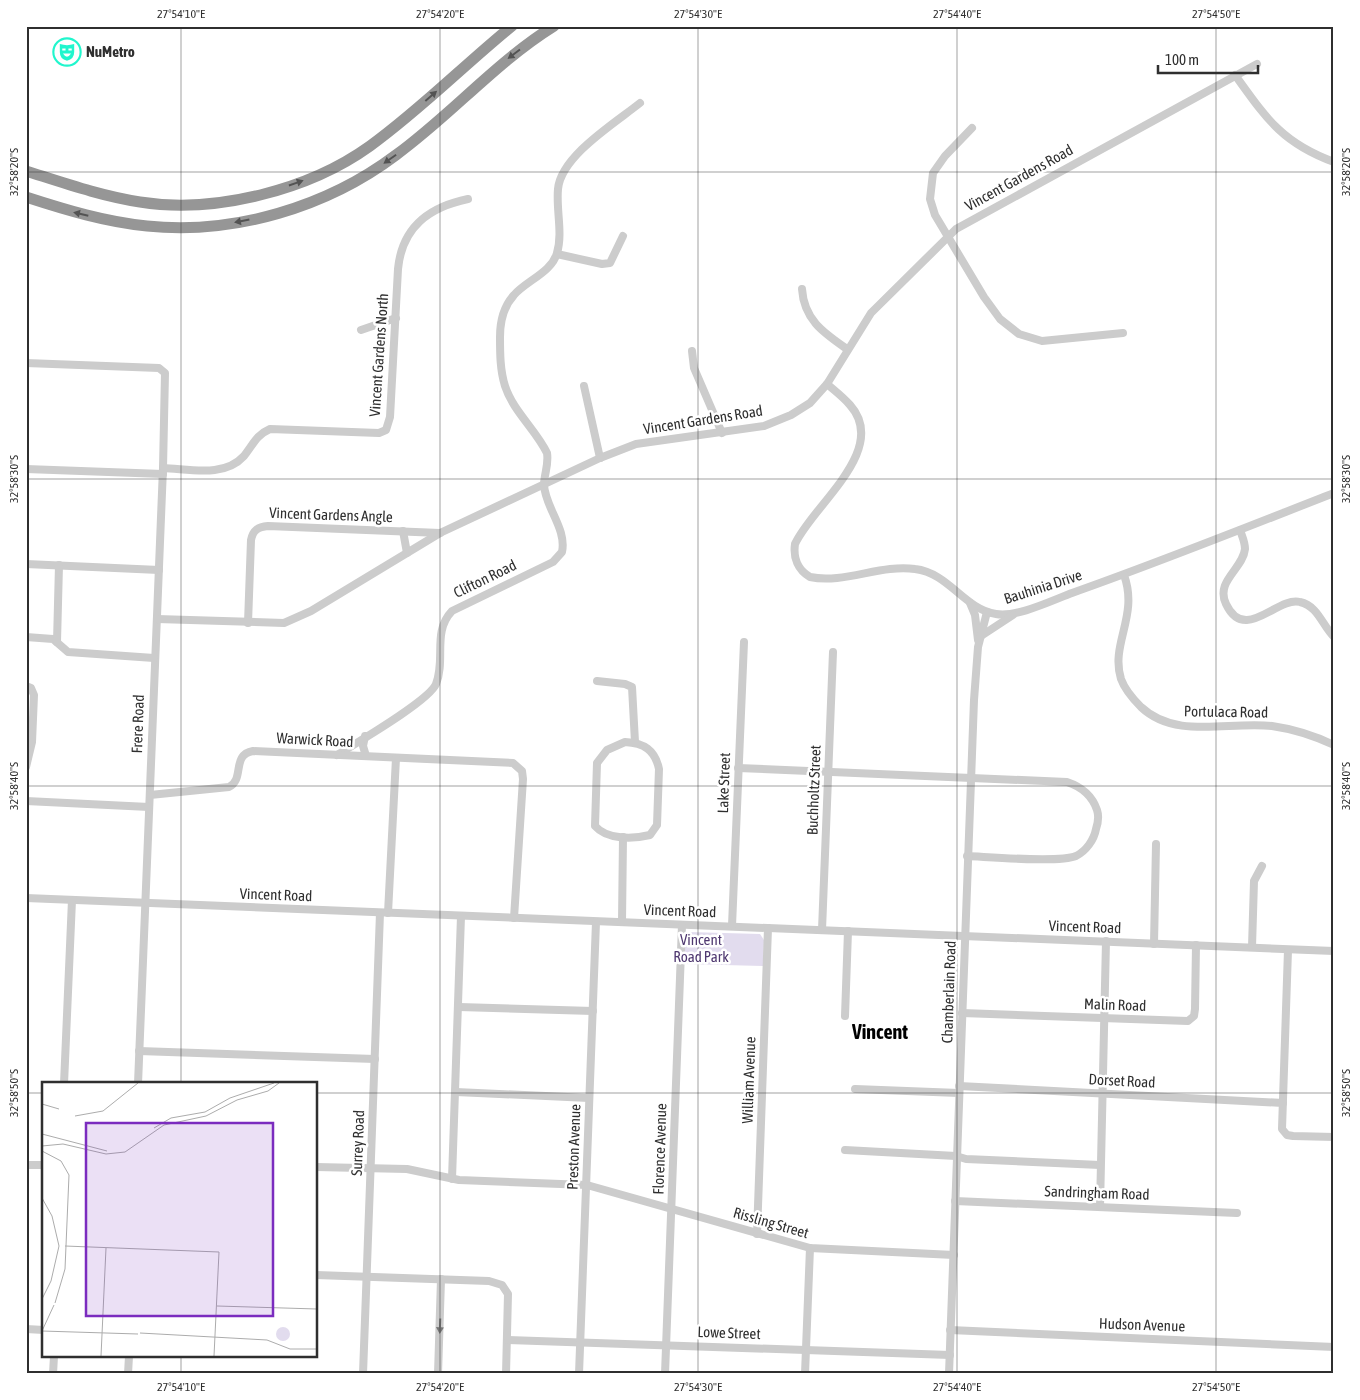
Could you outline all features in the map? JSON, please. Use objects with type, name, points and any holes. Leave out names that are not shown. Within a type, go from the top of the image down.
[{"type":"highway","points":[[26,171],[102,195],[158,204],[230,201],[263,194],[320,175],[342,164],[391,130],[512,26]]},
{"type":"highway","points":[[26,197],[70,212],[149,226],[190,227],[238,223],[285,212],[330,195],[376,169],[420,136],[510,56],[554,26]]},
{"type":"highway","points":[[26,163],[158,204]]},
{"type":"street","name":"Vincent Gardens Road","points":[[157,619],[284,623],[293,620],[440,533],[600,458],[649,442],[764,426],[781,420],[802,409],[827,384],[847,349],[872,313],[948,236],[972,219],[1257,64]]},
{"type":"street","points":[[1235,76],[1277,131],[1307,151],[1334,162]]},
{"type":"street","points":[[544,485],[548,462],[547,453],[505,386],[500,356],[503,311],[514,294],[545,270],[557,254],[557,196],[561,173],[591,143],[640,103]]},
{"type":"street","points":[[972,128],[945,156],[933,173],[930,182],[931,206],[984,297],[1000,319],[1019,334],[1042,341],[1059,341],[1123,333]]},
{"type":"street","name":"Vincent Gardens North","points":[[163,471],[228,468],[245,455],[257,436],[270,429],[383,432],[388,425],[390,417],[398,260],[412,228],[433,210],[449,203],[468,199]]},
{"type":"street","points":[[557,254],[602,264],[610,263],[623,236]]},
{"type":"street","points":[[802,289],[804,304],[811,320],[823,332],[847,349]]},
{"type":"street","points":[[360,330],[396,318]]},
{"type":"street","points":[[692,351],[694,368],[722,432]]},
{"type":"street","name":"Frere Road","points":[[26,363],[160,368],[165,373],[163,471],[138,1082]]},
{"type":"street","name":"Bauhinia Drive","points":[[827,384],[851,406],[859,423],[861,441],[850,468],[798,537],[794,552],[798,565],[806,574],[816,578],[894,568],[917,569],[939,577],[969,601],[987,612],[1004,615],[1124,575],[1334,493]]},
{"type":"street","points":[[584,386],[600,458]]},
{"type":"street","points":[[26,469],[163,471]]},
{"type":"street","name":"Clifton Road","points":[[336,755],[433,689],[437,682],[440,633],[446,618],[452,610],[559,558],[562,552],[562,539],[544,485]]},
{"type":"street","name":"Vincent Gardens Angle","points":[[248,623],[251,540],[252,535],[258,528],[268,526],[440,533]]},
{"type":"street","points":[[1240,530],[1245,546],[1244,554],[1227,579],[1224,590],[1225,601],[1231,611],[1242,618],[1256,618],[1291,602],[1300,602],[1316,611],[1334,637]]},
{"type":"street","points":[[404,531],[407,552]]},
{"type":"street","points":[[26,564],[159,570]]},
{"type":"street","points":[[57,642],[59,565]]},
{"type":"street","name":"Portulaca Road","points":[[1124,575],[1130,602],[1122,640],[1119,670],[1127,691],[1148,714],[1173,726],[1271,726],[1334,745]]},
{"type":"street","points":[[969,601],[975,615],[980,639],[1019,611]]},
{"type":"street","name":"Chamberlain Road","points":[[949,1374],[967,856],[980,639],[987,612]]},
{"type":"street","points":[[26,637],[49,638],[57,642],[68,652],[154,658]]},
{"type":"street","name":"Lake Street","points":[[732,926],[744,642]]},
{"type":"street","name":"Buchholtz Street","points":[[822,930],[833,652]]},
{"type":"street","points":[[597,681],[625,684],[632,687],[635,742]]},
{"type":"street","points":[[26,686],[31,688],[34,695],[32,742],[26,767]]},
{"type":"street","points":[[366,736],[362,746],[366,756]]},
{"type":"street","points":[[624,742],[635,742],[652,752],[657,760],[659,769],[657,825],[650,835],[624,837],[607,834],[595,826],[596,771],[597,764],[607,750],[624,742]]},
{"type":"street","name":"Warwick Road","points":[[150,795],[229,788],[236,781],[241,758],[248,752],[504,761],[518,766],[523,779],[514,918]]},
{"type":"street","name":"Surrey Road","points":[[363,1374],[375,1059],[396,758]]},
{"type":"street","points":[[738,768],[1051,781],[1077,785],[1087,792],[1098,812],[1098,823],[1089,846],[1074,856],[1056,859],[967,856]]},
{"type":"street","points":[[26,801],[149,807]]},
{"type":"street","points":[[622,922],[624,837]]},
{"type":"street","points":[[1154,944],[1156,844]]},
{"type":"street","points":[[1252,948],[1254,881],[1262,866]]},
{"type":"street","name":"Vincent Road","points":[[26,898],[1334,951]]},
{"type":"street","points":[[64,1082],[72,900]]},
{"type":"street","points":[[452,1179],[461,916]]},
{"type":"street","name":"Preston Avenue","points":[[579,1374],[596,922]]},
{"type":"street","name":"Florence Avenue","points":[[665,1374],[682,925]]},
{"type":"street","name":"William Avenue","points":[[757,1234],[768,928]]},
{"type":"street","points":[[845,1016],[848,931]]},
{"type":"street","points":[[1100,1207],[1106,1019],[1106,942]]},
{"type":"street","name":"Malin Road","points":[[962,1013],[1181,1021],[1191,1019],[1195,1009],[1196,945]]},
{"type":"street","points":[[1288,950],[1282,1129],[1287,1134],[1293,1136],[1334,1137]]},
{"type":"street","points":[[459,1007],[593,1011]]},
{"type":"street","points":[[139,1051],[375,1059]]},
{"type":"street","name":"Dorset Road","points":[[855,1089],[1104,1094],[1283,1103]]},
{"type":"street","points":[[456,1092],[590,1098]]},
{"type":"street","points":[[845,1150],[956,1156],[966,1159],[1100,1165]]},
{"type":"street","points":[[26,1165],[42,1165]]},
{"type":"street","name":"Rissling Street","points":[[318,1167],[424,1171],[452,1179],[586,1185],[810,1248],[954,1255]]},
{"type":"street","name":"Sandringham Road","points":[[955,1201],[1237,1212]]},
{"type":"street","points":[[805,1374],[810,1248]]},
{"type":"street","points":[[318,1275],[441,1279],[496,1282],[502,1285],[508,1294],[506,1374]]},
{"type":"street","points":[[438,1374],[441,1279]]},
{"type":"street","points":[[26,1329],[42,1330]]},
{"type":"street","name":"Hudson Avenue","points":[[950,1330],[1334,1346]]},
{"type":"street","name":"Lowe Street","points":[[508,1340],[950,1355]]},
{"type":"street","points":[[53,1374],[54,1358]]},
{"type":"street","points":[[128,1358],[128,1374]]},
{"type":"green space","name":"Vincent Road Park","points":[[688,932],[760,934],[764,940],[763,966],[684,964],[685,935]]},
{"type":"place","name":"NuMetro","points":[[67,52]]},
{"type":"district","name":"Vincent","points":[[880,1032]]}]
